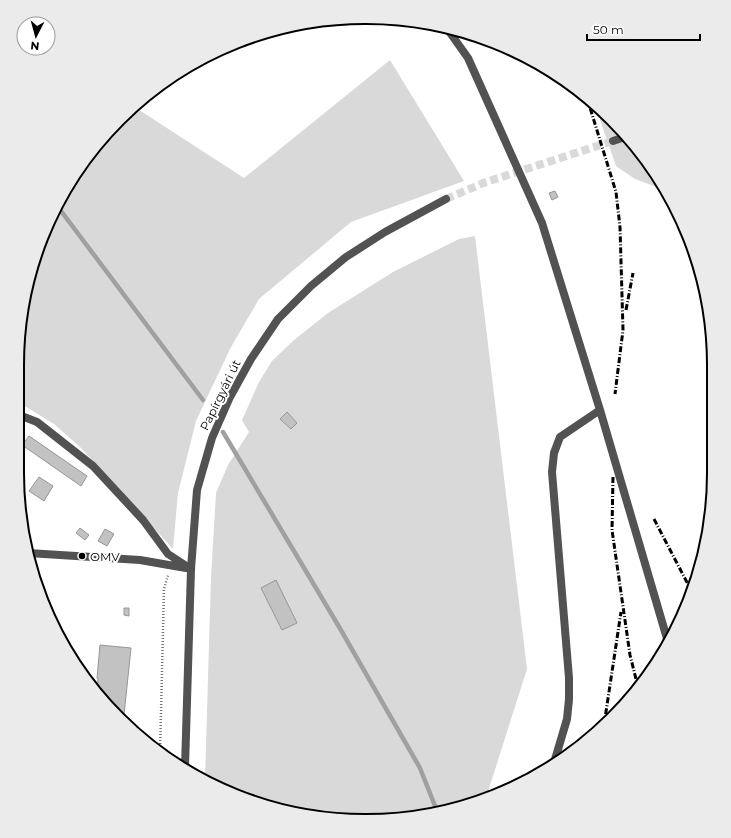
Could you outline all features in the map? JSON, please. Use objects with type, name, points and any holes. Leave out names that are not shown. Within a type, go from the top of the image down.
[{"type":"street","points":[[452,36],[468,58],[542,223],[600,410],[666,635]]},
{"type":"street","points":[[613,141],[621,138]]},
{"type":"street","name":"Papírgyári út","points":[[185,762],[191,568],[198,490],[212,438],[230,397],[251,359],[278,319],[311,286],[346,257],[385,232],[446,199]]},
{"type":"street","points":[[556,755],[566,719],[568,678],[552,472],[554,453],[560,437],[600,410]]},
{"type":"street","points":[[24,416],[37,422],[93,466],[143,520],[168,554],[191,568]]},
{"type":"street","points":[[34,553],[140,560],[191,568]]},
{"type":"path","points":[[160,745],[164,589],[169,573]]},
{"type":"shaded area","points":[[390,60],[464,181],[351,222],[259,299],[231,347],[196,421],[178,493],[173,549],[81,448],[54,424],[24,406],[25,343],[31,299],[42,256],[59,214],[82,176],[95,158],[109,140],[139,110],[244,178]]},
{"type":"shaded area","points":[[600,117],[622,140],[656,187],[635,179],[616,166]]},
{"type":"shaded area","points":[[475,236],[527,669],[488,791],[454,802],[410,811],[366,814],[343,813],[321,811],[277,802],[256,796],[214,779],[205,774],[211,577],[216,493],[228,465],[249,432],[242,420],[259,382],[272,361],[294,340],[328,313],[393,272],[459,239]]},
{"type":"building","points":[[555,191],[558,197],[552,200],[549,193]]},
{"type":"building","points":[[287,412],[297,423],[291,429],[280,419]]},
{"type":"building","points":[[29,436],[87,476],[81,486],[24,446],[24,442]]},
{"type":"building","points":[[39,477],[53,486],[44,501],[29,491]]},
{"type":"building","points":[[80,528],[89,535],[85,540],[76,533]]},
{"type":"building","points":[[105,529],[114,534],[107,546],[98,541]]},
{"type":"building","points":[[276,580],[297,623],[282,630],[261,588]]},
{"type":"building","points":[[124,608],[129,608],[129,616],[124,615]]},
{"type":"building","points":[[100,645],[131,648],[124,714],[98,683]]},
{"type":"waterway","points":[[61,211],[203,400]]},
{"type":"waterway","points":[[223,432],[338,625],[420,768],[435,806]]},
{"type":"tunnel","points":[[446,199],[486,182],[613,141]]},
{"type":"railway","points":[[590,108],[616,192],[620,227],[623,330],[615,394]]},
{"type":"railway","points":[[626,310],[633,273]]},
{"type":"railway","points":[[613,477],[612,530],[630,655],[636,680]]},
{"type":"railway","points":[[654,519],[688,584]]},
{"type":"railway","points":[[605,715],[621,612]]},
{"type":"place","name":"OMV","points":[[82,556]]}]
